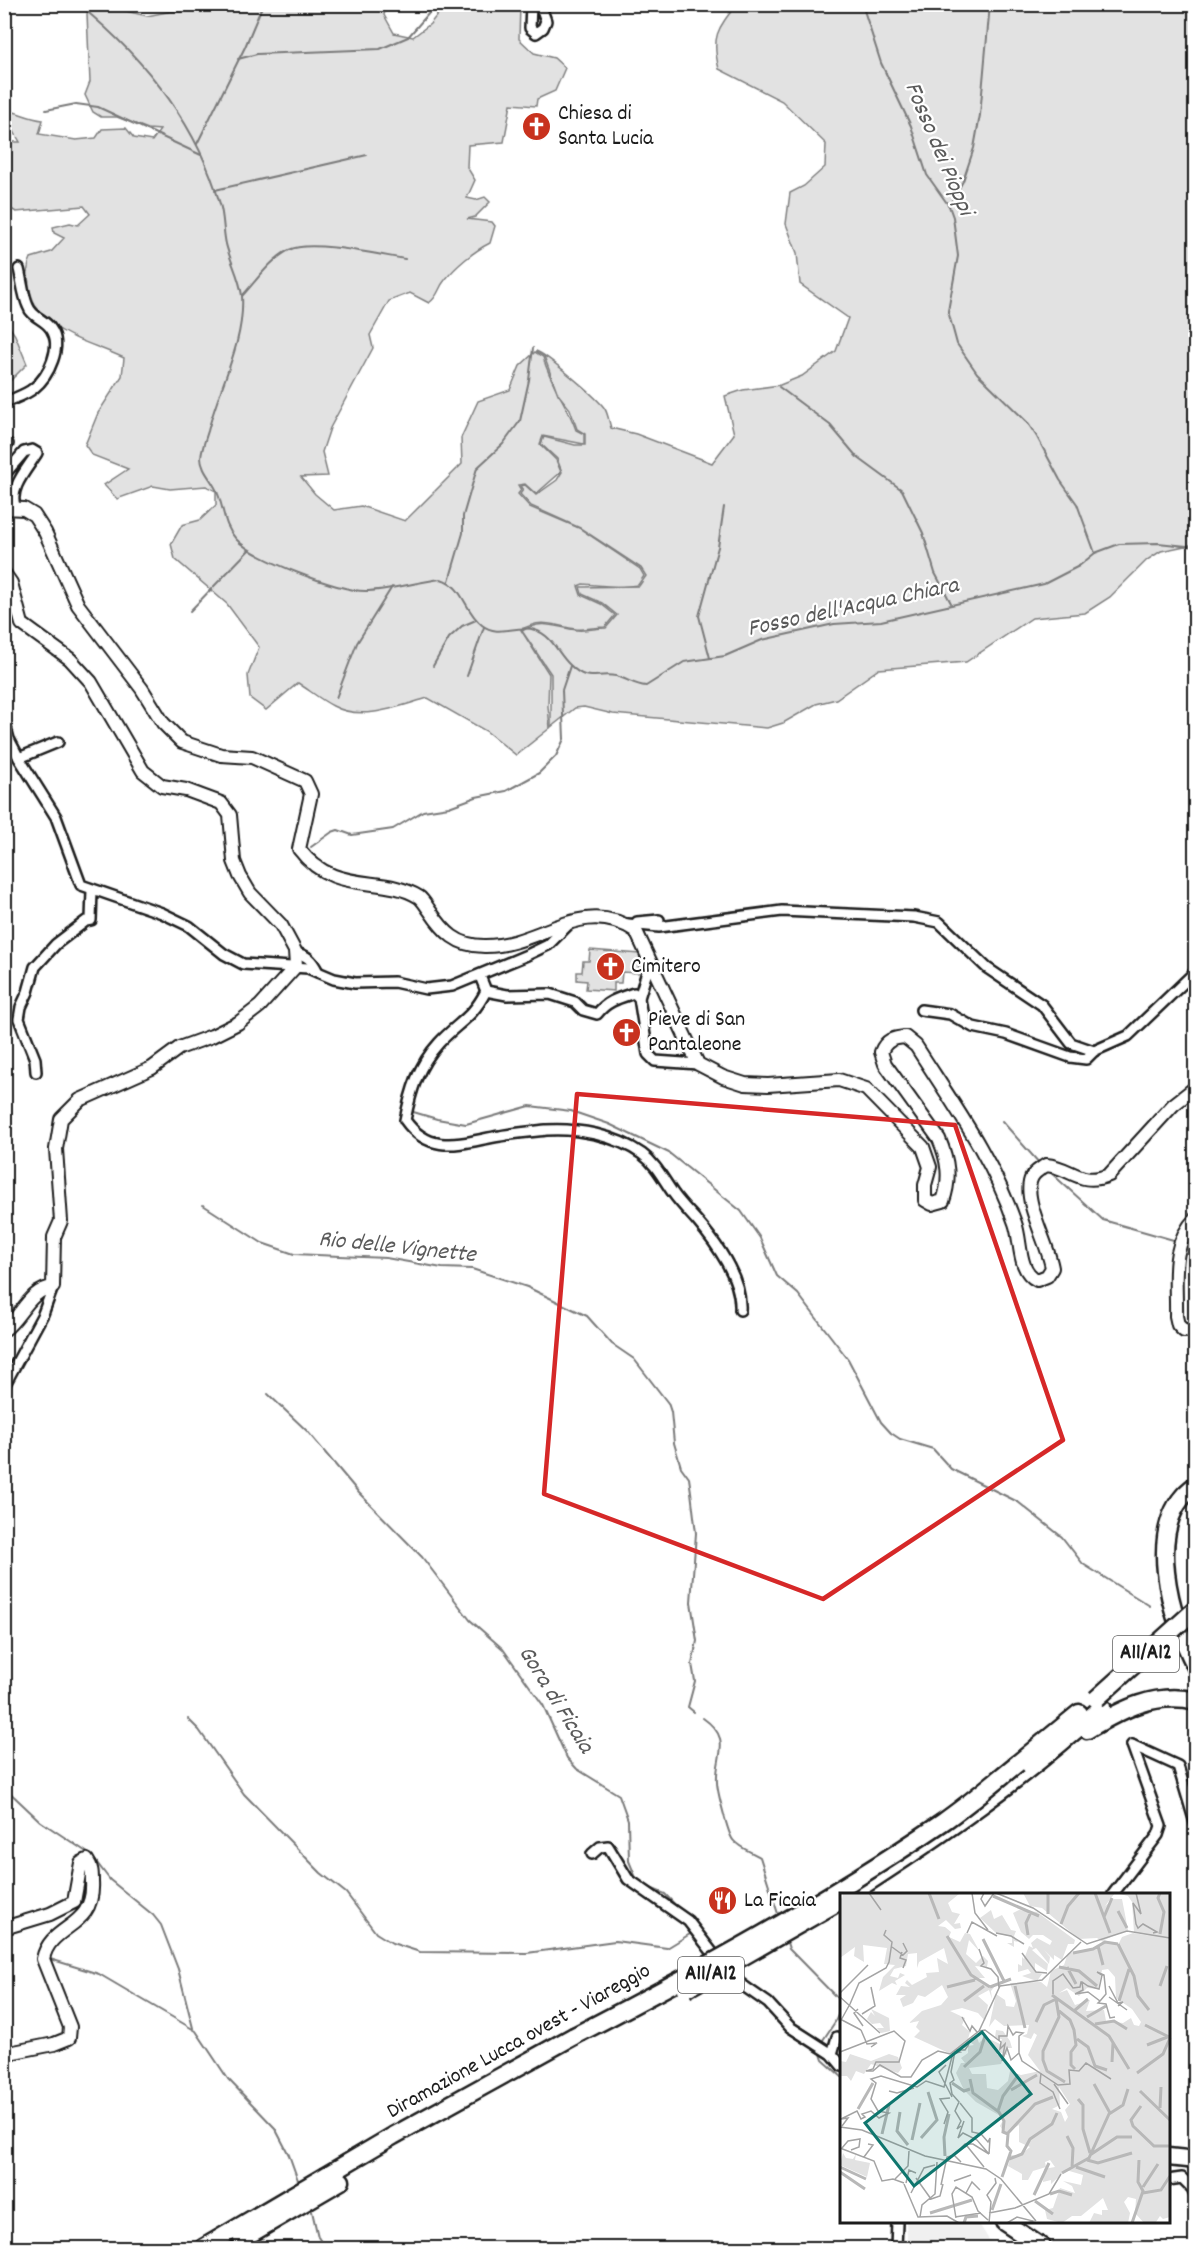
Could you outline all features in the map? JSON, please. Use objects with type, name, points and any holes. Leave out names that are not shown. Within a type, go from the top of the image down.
[{"type":"highway","points":[[1196,1485],[1176,1507],[1167,1530],[1166,1570],[1174,1613],[1196,1667]]},
{"type":"highway","points":[[1171,1594],[1196,1644]]},
{"type":"highway","name":"Diramazione Lucca ovest - Viareggio","points":[[203,2248],[576,2041],[867,1872],[1023,1767],[1060,1746],[1099,1703],[1196,1609]]},
{"type":"highway","name":"Diramazione Lucca ovest - Viareggio","points":[[852,1893],[950,1830],[1196,1623]]},
{"type":"highway","points":[[1060,1746],[1130,1707],[1158,1698],[1180,1697],[1196,1701]]},
{"type":"highway","name":"Diramazione Lucca ovest - Viareggio","points":[[576,2041],[769,1944],[840,1901]]},
{"type":"highway","name":"Diramazione Lucca ovest - Viareggio","points":[[226,2248],[396,2141]]},
{"type":"highway","points":[[1170,2157],[1196,2160]]},
{"type":"highway","points":[[1006,2223],[1043,2248]]},
{"type":"street","points":[[531,4],[530,28],[536,33],[543,28],[546,21],[541,7]]},
{"type":"street","points":[[4,403],[34,389],[51,364],[56,344],[51,328],[34,317],[28,307],[19,269]]},
{"type":"street","points":[[4,442],[8,444],[4,448]]},
{"type":"street","points":[[4,475],[24,452],[32,450],[37,453],[15,491],[10,508],[34,515],[83,612],[142,689],[163,723],[182,742],[221,755],[252,757],[305,781],[311,794],[299,849],[305,858],[348,882],[400,889],[420,898],[447,935],[464,943],[484,946],[507,944],[572,920],[601,918],[626,924],[659,927],[782,911],[914,917],[939,921],[987,968],[1042,1005],[1071,1043],[1094,1051]]},
{"type":"street","points":[[4,573],[11,583],[22,624],[70,659],[86,676],[123,733],[143,771],[162,786],[205,795],[220,803],[230,815],[234,861],[240,876],[250,893],[281,925],[296,960]]},
{"type":"street","points":[[5,724],[9,739],[19,758],[56,817],[81,885],[162,913],[189,926],[225,954],[243,964],[296,960],[334,979],[355,983],[394,982],[426,989],[452,986],[480,976],[548,945],[572,920]]},
{"type":"street","points":[[19,758],[58,742]]},
{"type":"street","points":[[36,1072],[34,1059],[19,1019],[21,1007],[35,967],[56,944],[86,921],[91,920],[92,890]]},
{"type":"street","points":[[626,924],[659,920]]},
{"type":"street","points":[[626,924],[636,931],[698,1064]]},
{"type":"street","points":[[4,1386],[43,1314],[53,1287],[54,1237],[61,1221],[56,1149],[61,1119],[80,1100],[152,1068],[179,1048],[212,1036],[238,1023],[260,1006],[296,960]]},
{"type":"street","points":[[650,962],[639,998],[648,1054],[656,1061],[698,1064],[723,1077],[745,1084],[768,1085],[839,1080],[866,1089],[923,1147],[930,1167],[925,1185],[925,1200],[932,1204],[943,1201],[948,1187],[944,1151],[939,1139],[885,1064],[881,1052],[885,1044],[893,1038],[906,1037],[916,1046],[988,1158],[1016,1225],[1024,1264],[1029,1276],[1037,1280],[1047,1276],[1052,1268],[1031,1200],[1030,1182],[1043,1167],[1083,1180],[1096,1180],[1109,1175],[1173,1105],[1196,1087]]},
{"type":"street","points":[[921,1010],[950,1014],[973,1027],[1006,1034],[1070,1057],[1086,1059],[1094,1051],[1128,1036],[1196,971]]},
{"type":"street","points":[[480,976],[486,991],[476,1010],[440,1042],[417,1074],[410,1089],[405,1120],[413,1131],[430,1142],[455,1146],[500,1136],[548,1130],[592,1132],[641,1153],[654,1165],[674,1195],[721,1250],[732,1275],[740,1310]]},
{"type":"street","points":[[486,991],[507,996],[550,994],[575,1002],[583,1010],[597,1014],[604,1005],[618,998],[634,993],[639,998]]},
{"type":"street","points":[[1196,1218],[1179,1241],[1178,1325],[1184,1331],[1196,1329]]},
{"type":"street","points":[[4,1330],[20,1315],[35,1294],[53,1287]]},
{"type":"street","points":[[1114,1893],[1158,1835],[1161,1826],[1132,1745],[1178,1766],[1196,1826]]},
{"type":"street","points":[[592,1854],[600,1847],[608,1846],[612,1849],[628,1879],[688,1921],[712,1952]]},
{"type":"street","points":[[4,1928],[50,1914],[74,1902],[81,1863],[87,1860],[92,1866],[91,1906],[84,1915],[49,1945],[43,1959],[67,2020],[69,2038],[54,2044],[4,2054]]},
{"type":"street","points":[[732,1978],[768,2003],[790,2027],[824,2049],[840,2064]]},
{"type":"street","points":[[824,2049],[837,2037]]},
{"type":"street","points":[[1170,2180],[1182,2178],[1196,2196]]},
{"type":"street","points":[[896,2227],[896,2248]]},
{"type":"highlighted area","points":[[577,1094],[955,1125],[1063,1440],[823,1599],[544,1494]]},
{"type":"shaded area","points":[[193,4],[386,5],[384,15],[394,33],[413,37],[430,24],[445,5],[520,5],[519,39],[534,53],[554,58],[565,68],[555,91],[537,99],[536,106],[511,104],[504,142],[468,145],[467,167],[475,180],[467,198],[476,200],[485,197],[490,202],[475,217],[467,219],[492,222],[495,226],[490,243],[454,269],[435,298],[429,303],[410,293],[389,301],[370,335],[373,348],[330,428],[322,452],[328,476],[301,477],[315,494],[334,510],[361,506],[405,521],[462,464],[461,438],[478,401],[510,390],[520,366],[535,352],[543,357],[550,377],[576,430],[584,434],[584,444],[543,436],[540,444],[556,460],[561,472],[536,494],[525,484],[518,485],[521,490],[518,494],[530,507],[579,528],[640,569],[644,576],[638,585],[620,587],[583,584],[578,586],[581,595],[601,604],[615,615],[605,627],[576,629],[542,623],[521,630],[549,674],[550,728],[516,755],[486,731],[428,698],[380,711],[356,713],[333,706],[298,683],[266,710],[250,698],[248,675],[259,647],[227,604],[175,559],[171,544],[182,525],[200,520],[216,505],[216,491],[206,486],[170,489],[153,486],[117,499],[104,485],[128,469],[92,455],[85,445],[98,413],[122,376],[124,358],[65,333],[41,314],[29,285],[28,265],[31,258],[51,252],[64,238],[54,233],[53,227],[70,223],[78,225],[90,214],[84,206],[16,212],[5,205],[5,178],[12,142],[20,142],[12,128],[5,123],[4,112],[7,110],[43,120],[39,134],[76,140],[96,138],[102,129],[126,128],[134,138],[152,141],[160,130],[148,129],[117,117],[101,117],[93,112],[85,95],[90,82],[87,14],[100,5],[147,16],[172,11],[182,12]]},
{"type":"shaded area","points":[[737,4],[1195,5],[1195,544],[1161,551],[1147,560],[1110,597],[1085,613],[1032,618],[966,662],[879,669],[836,699],[816,704],[783,723],[767,728],[613,714],[584,707],[575,708],[551,727],[551,674],[522,631],[543,624],[577,630],[606,628],[617,615],[602,603],[582,594],[580,587],[639,586],[646,576],[641,568],[580,528],[531,506],[520,494],[523,490],[520,486],[525,485],[536,495],[557,480],[562,472],[557,459],[541,444],[544,437],[575,445],[585,445],[585,434],[577,429],[570,409],[558,394],[544,356],[536,351],[542,354],[561,368],[601,404],[606,411],[611,428],[636,434],[712,463],[734,434],[725,396],[743,390],[780,385],[802,376],[836,351],[848,318],[800,284],[797,253],[786,224],[790,193],[804,186],[825,167],[826,144],[782,101],[719,69],[716,41],[720,27]]},
{"type":"shaded area","points":[[4,305],[5,320],[15,335],[27,364],[5,386]]},
{"type":"shaded area","points":[[590,950],[640,954],[638,973],[622,972],[621,983],[614,983],[614,991],[586,989],[587,981],[577,980],[577,972],[582,972],[583,961],[589,961]]},
{"type":"shaded area","points":[[906,2223],[979,2223],[989,2240],[998,2244],[998,2248],[908,2248]]},
{"type":"waterway","name":"Fosso dell'Acqua Chiara","points":[[78,4],[124,46],[164,93],[182,119],[210,174],[221,209],[226,244],[241,289],[242,313],[240,330],[201,457],[205,472],[216,489],[232,534],[260,556],[317,580],[352,590],[382,590],[441,579],[455,587],[471,613],[488,629],[535,630],[546,636],[566,660],[582,674],[616,676],[646,686],[684,662],[725,656],[762,640],[834,624],[881,621],[1044,584],[1079,566],[1095,553],[1119,544],[1158,543],[1196,547]]},
{"type":"waterway","points":[[197,144],[245,47],[263,4]]},
{"type":"waterway","points":[[238,59],[257,54],[380,49],[408,37],[437,4]]},
{"type":"waterway","name":"Fosso dei Pioppi","points":[[862,4],[881,63],[911,126],[927,175],[949,206],[953,217],[958,256],[948,311],[957,344],[977,373],[1027,422],[1037,437],[1060,480],[1077,504],[1095,553]]},
{"type":"waterway","points":[[949,206],[963,181],[974,148],[980,115],[990,4]]},
{"type":"waterway","points":[[46,110],[76,104],[98,107],[201,155]]},
{"type":"waterway","points":[[215,190],[367,155]]},
{"type":"waterway","points":[[242,296],[276,259],[289,250],[299,247],[346,249],[405,259]]},
{"type":"waterway","points":[[449,581],[463,533],[463,516],[477,468],[503,444],[520,421],[533,348]]},
{"type":"waterway","points":[[779,387],[830,425],[857,457],[902,490],[923,533],[935,573],[951,603]]},
{"type":"waterway","points":[[710,658],[699,616],[718,547],[724,507]]},
{"type":"waterway","points":[[190,611],[249,550]]},
{"type":"waterway","points":[[336,698],[357,643],[392,587]]},
{"type":"waterway","points":[[433,666],[449,638],[462,626],[476,620]]},
{"type":"waterway","points":[[467,676],[484,627]]},
{"type":"waterway","points":[[311,847],[338,830],[352,835],[393,829],[423,811],[449,807],[476,797],[506,791],[539,773],[556,756],[564,739],[562,690],[570,666]]},
{"type":"waterway","points":[[410,1111],[466,1124],[530,1106],[571,1111],[609,1124],[669,1153],[741,1211],[760,1238],[777,1276],[798,1294],[848,1359],[881,1422],[891,1433],[900,1439],[933,1449],[951,1469],[1018,1502],[1062,1537],[1083,1564],[1150,1606]]},
{"type":"waterway","points":[[1002,1121],[1040,1164]]},
{"type":"waterway","points":[[1049,1171],[1103,1220],[1177,1241]]},
{"type":"waterway","name":"Rio delle Vignette","points":[[203,1205],[262,1243],[294,1254],[386,1258],[442,1268],[472,1269],[527,1287],[587,1316],[612,1344],[634,1359],[668,1403],[674,1443],[681,1467],[689,1478],[696,1533],[691,1602],[697,1641],[692,1664],[695,1681],[688,1707],[694,1712]]},
{"type":"waterway","points":[[1186,1243],[1196,1245]]},
{"type":"waterway","name":"Gora di Ficaia","points":[[268,1394],[307,1431],[359,1493],[422,1557],[470,1620],[503,1649],[543,1705],[567,1758],[577,1769],[619,1795],[628,1820],[629,1861],[636,1878],[648,1887],[665,1894],[680,1910]]},
{"type":"waterway","name":"Rio delle Vignette","points":[[703,1718],[718,1733],[721,1741],[717,1787],[731,1836],[739,1845],[760,1857],[779,1917]]},
{"type":"waterway","points":[[188,1719],[199,1730],[244,1794],[321,1873],[346,1893],[376,1933],[392,1943],[420,1952],[527,1953],[615,1941],[667,1948],[690,1934]]},
{"type":"waterway","points":[[4,1787],[40,1821],[91,1855],[110,1880],[153,1915],[161,1925],[178,1969],[193,2028]]},
{"type":"waterway","name":"Rio delle Vignette","points":[[786,1939],[789,1949],[840,2001]]},
{"type":"waterway","points":[[50,1959],[99,1974],[196,2031],[228,2079],[275,2128],[289,2155],[299,2183]]},
{"type":"waterway","name":"Gora di Ficaia","points":[[734,1970],[764,1995]]},
{"type":"waterway","name":"Rio delle Vignette","points":[[823,2040],[840,2011]]},
{"type":"waterway","name":"Gora di Ficaia","points":[[790,2020],[823,2041]]},
{"type":"waterway","points":[[819,2048],[823,2060],[840,2075]]},
{"type":"waterway","points":[[311,2207],[318,2237],[325,2248]]},
{"type":"waterway","points":[[899,2236],[905,2248]]},
{"type":"place","name":"Chiesa di Santa Lucia","points":[[537,127]]},
{"type":"place","name":"Cimitero","points":[[610,967]]},
{"type":"place","name":"Pieve di San Pantaleone","points":[[627,1033]]},
{"type":"place","name":"La Ficaia","points":[[723,1901]]}]
